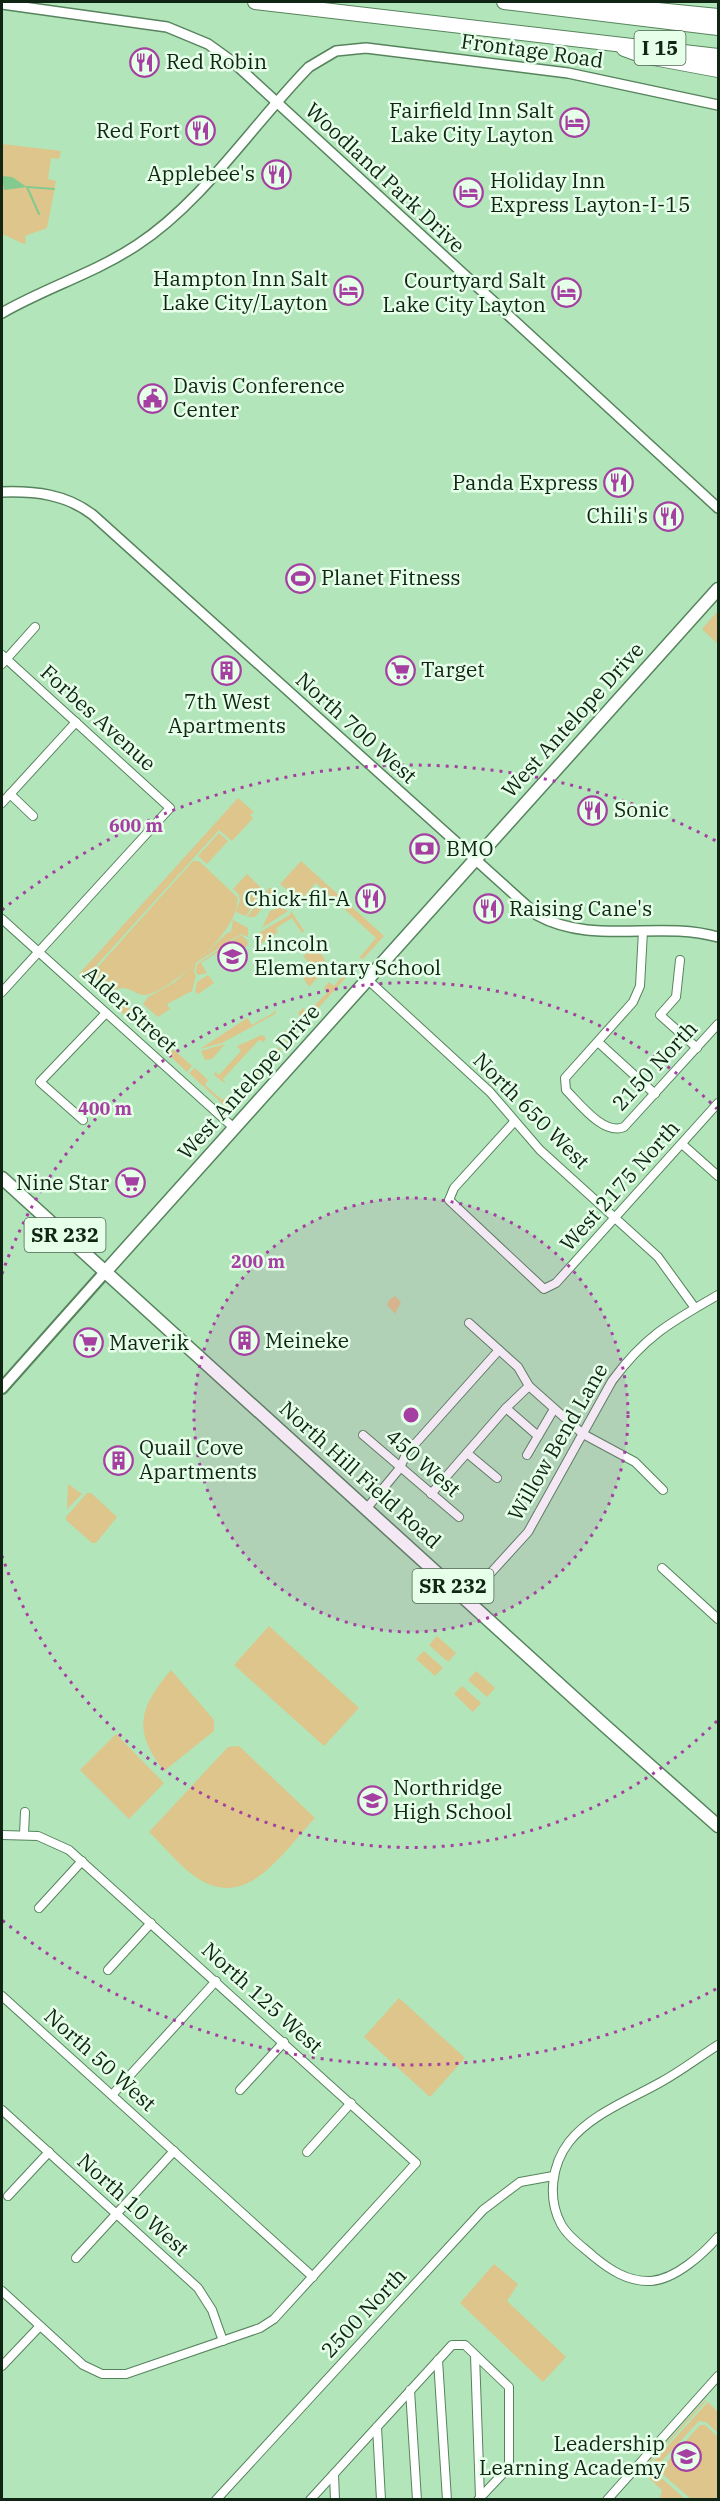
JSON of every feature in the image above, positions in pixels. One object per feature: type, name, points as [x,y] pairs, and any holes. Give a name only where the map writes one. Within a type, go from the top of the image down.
[{"type":"highway","name":"I 15","points":[[255,2],[718,56]]},
{"type":"highway","name":"I 15","points":[[504,2],[718,28]]},
{"type":"highway","points":[[577,2],[718,16]]},
{"type":"highway","points":[[602,41],[643,56],[718,70]]},
{"type":"main road","name":"West Antelope Drive","points":[[2,1388],[718,588]]},
{"type":"main road","name":"North Hill Field Road","points":[[2,1178],[718,1826]]},
{"type":"street","name":"Woodland Park Drive","points":[[2,4],[167,27],[187,33],[208,44],[232,62],[718,508]]},
{"type":"street","name":"Frontage Road","points":[[277,103],[312,64],[339,50],[377,49],[568,73],[718,105]]},
{"type":"street","points":[[2,313],[26,299],[88,272],[137,245],[179,210],[277,103]]},
{"type":"street","name":"North 700 West","points":[[2,492],[32,492],[54,496],[75,503],[93,515],[520,902],[546,920],[577,931],[643,931],[708,934],[718,937]]},
{"type":"street","points":[[3,660],[35,627]]},
{"type":"street","name":"Forbes Avenue","points":[[3,660],[76,722],[170,808],[38,952]]},
{"type":"street","points":[[2,803],[76,722]]},
{"type":"street","points":[[10,794],[33,816]]},
{"type":"street","name":"Alder Street","points":[[2,919],[234,1128]]},
{"type":"street","points":[[643,931],[640,986],[633,1002],[598,1042],[655,1094]]},
{"type":"street","points":[[2,992],[38,952]]},
{"type":"street","points":[[680,960],[676,997],[660,1016],[697,1048]]},
{"type":"street","name":"North 650 West","points":[[367,979],[490,1092],[540,1150],[669,1268],[695,1308]]},
{"type":"street","points":[[83,1120],[40,1082],[105,1013]]},
{"type":"street","name":"2150 North","points":[[598,1042],[565,1078],[566,1090],[605,1126],[616,1130],[627,1125],[718,1024]]},
{"type":"street","name":"West 2175 North","points":[[514,1122],[454,1188],[449,1200],[544,1289],[556,1283],[718,1103]]},
{"type":"street","points":[[682,1144],[718,1176]]},
{"type":"street","name":"Willow Bend Lane","points":[[467,1599],[528,1532],[612,1381],[628,1358],[667,1324],[718,1295]]},
{"type":"street","points":[[469,1323],[518,1367],[529,1386],[583,1434],[635,1462],[663,1490]]},
{"type":"street","points":[[367,1508],[400,1467],[406,1454],[499,1350]]},
{"type":"street","points":[[431,1494],[506,1408],[529,1386]]},
{"type":"street","points":[[506,1408],[538,1436]]},
{"type":"street","points":[[527,1455],[554,1408]]},
{"type":"street","name":"450 West","points":[[363,1435],[459,1517]]},
{"type":"street","points":[[467,1453],[497,1478]]},
{"type":"street","points":[[662,1568],[718,1619]]},
{"type":"street","points":[[24,1834],[25,1812]]},
{"type":"street","name":"North 125 West","points":[[2,1835],[24,1834],[57,1843],[82,1861],[416,2163],[313,2277]]},
{"type":"street","points":[[39,1908],[82,1861]]},
{"type":"street","points":[[108,1970],[151,1923]]},
{"type":"street","points":[[112,2095],[216,1981]]},
{"type":"street","name":"North 50 West","points":[[2,1996],[313,2277]]},
{"type":"street","points":[[240,2090],[284,2042]]},
{"type":"street","points":[[718,2044],[671,2076],[585,2126],[570,2142],[553,2176],[554,2204],[561,2224],[596,2258],[622,2277],[650,2281],[671,2273],[693,2261],[718,2237]]},
{"type":"street","points":[[307,2152],[351,2103]]},
{"type":"street","name":"North 10 West","points":[[2,2110],[206,2299],[223,2341]]},
{"type":"street","points":[[76,2258],[174,2151]]},
{"type":"street","points":[[8,2196],[49,2152]]},
{"type":"street","name":"2500 North","points":[[216,2499],[483,2210],[520,2182],[553,2176]]},
{"type":"street","points":[[2,2291],[83,2365],[102,2374],[116,2376],[260,2328],[274,2319],[313,2277]]},
{"type":"street","points":[[2,2366],[39,2326]]},
{"type":"street","points":[[310,2499],[452,2345],[465,2345],[509,2387],[509,2467],[479,2498]]},
{"type":"street","points":[[475,2355],[479,2498]]},
{"type":"street","points":[[438,2360],[447,2499]]},
{"type":"street","points":[[607,2499],[718,2376]]},
{"type":"street","points":[[410,2390],[417,2499]]},
{"type":"street","points":[[377,2427],[381,2499]]},
{"type":"street","points":[[334,2474],[335,2499]]},
{"type":"shaded area","points":[[2,144],[61,151],[59,159],[51,158],[48,179],[56,181],[47,228],[25,236],[26,243],[24,244],[2,234]]},
{"type":"shaded area","points":[[2,176],[12,177],[27,187],[4,190]]},
{"type":"shaded area","points":[[718,611],[718,644],[702,629]]},
{"type":"shaded area","points":[[238,798],[254,812],[250,815],[253,818],[232,841],[219,830],[94,968],[92,976],[96,989],[79,974]]},
{"type":"shaded area","points":[[219,833],[228,841],[207,864],[198,856]]},
{"type":"shaded area","points":[[193,861],[199,861],[237,897],[236,909],[230,924],[206,954],[191,968],[161,989],[146,995],[123,988],[105,991],[95,981],[96,969]]},
{"type":"shaded area","points":[[301,861],[384,936],[363,959],[359,958],[376,938],[316,883],[300,901],[280,884]]},
{"type":"shaded area","points":[[247,874],[264,891],[251,905],[233,889]]},
{"type":"shaded area","points":[[270,887],[278,897],[267,902],[255,917],[247,917]]},
{"type":"shaded area","points":[[238,894],[252,907],[246,916],[236,912],[240,900]]},
{"type":"shaded area","points":[[280,907],[288,911],[262,928],[270,911]]},
{"type":"shaded area","points":[[291,911],[304,931],[302,933],[292,918],[276,928],[278,932],[255,948],[260,932],[290,915]]},
{"type":"shaded area","points":[[233,920],[248,928],[248,937],[241,934],[197,962],[227,933],[231,932]]},
{"type":"shaded area","points":[[241,935],[247,940],[248,945],[241,950],[235,941],[201,963],[207,973],[198,975],[197,964]]},
{"type":"shaded area","points":[[314,949],[319,950],[328,965],[320,975],[303,956]]},
{"type":"shaded area","points":[[349,962],[355,967],[287,1043],[281,1034],[303,1019],[298,1013],[303,1008],[307,1013],[328,992],[324,988],[329,982],[334,986],[344,974],[340,969]]},
{"type":"shaded area","points":[[196,963],[194,972],[196,976],[192,991],[167,1004],[170,1009],[158,1017],[143,1004],[148,997],[175,982]]},
{"type":"shaded area","points":[[306,967],[319,976],[309,987],[299,971]]},
{"type":"shaded area","points":[[208,975],[214,983],[198,994],[195,992],[197,982]]},
{"type":"shaded area","points":[[121,1005],[125,1005],[159,1035],[158,1042],[119,1010]]},
{"type":"shaded area","points":[[276,1009],[275,1014],[222,1043],[200,1049],[247,1018],[252,1025]]},
{"type":"shaded area","points":[[262,1035],[266,1038],[264,1042],[259,1040],[223,1079],[226,1084],[214,1075],[215,1072],[219,1075],[241,1051],[237,1046]]},
{"type":"shaded area","points":[[225,1044],[212,1059],[205,1060],[201,1051]]},
{"type":"shaded area","points":[[279,1047],[281,1050],[228,1109],[189,1073],[195,1068],[208,1080],[205,1085],[222,1100],[226,1097],[230,1100]]},
{"type":"shaded area","points":[[174,1050],[192,1066],[187,1072],[167,1053]]},
{"type":"shaded area","points":[[395,1296],[401,1302],[395,1314],[387,1305],[389,1300]]},
{"type":"shaded area","points":[[68,1484],[82,1494],[67,1509]]},
{"type":"shaded area","points":[[87,1493],[91,1493],[117,1517],[96,1543],[92,1543],[66,1520],[66,1517]]},
{"type":"shaded area","points":[[269,1626],[359,1708],[324,1746],[234,1665]]},
{"type":"shaded area","points":[[437,1636],[456,1653],[448,1662],[429,1645]]},
{"type":"shaded area","points":[[424,1651],[443,1668],[435,1676],[416,1659]]},
{"type":"shaded area","points":[[171,1670],[214,1720],[214,1731],[164,1771],[147,1743],[144,1719],[152,1696]]},
{"type":"shaded area","points":[[476,1671],[495,1688],[487,1697],[468,1680]]},
{"type":"shaded area","points":[[462,1686],[481,1703],[473,1712],[454,1694]]},
{"type":"shaded area","points":[[116,1734],[164,1783],[129,1819],[80,1770]]},
{"type":"shaded area","points":[[239,1746],[315,1818],[267,1870],[237,1887],[221,1888],[204,1882],[189,1872],[149,1832],[228,1747]]},
{"type":"shaded area","points":[[399,1998],[465,2058],[430,2097],[364,2037]]},
{"type":"shaded area","points":[[494,2264],[518,2284],[507,2301],[566,2357],[543,2382],[460,2303]]},
{"type":"shaded area","points":[[706,2401],[636,2478],[636,2476]]},
{"type":"shaded area","points":[[708,2402],[718,2412],[718,2433],[706,2422],[699,2421],[658,2465],[657,2474],[685,2499],[660,2499],[662,2490],[643,2473]]},
{"type":"shaded area","points":[[700,2425],[705,2425],[718,2437],[718,2499],[691,2499],[659,2471]]},
{"type":"waterway","points":[[27,187],[39,214]]},
{"type":"waterway","points":[[28,187],[54,189]]},
{"type":"place","name":"Red Robin","points":[[145,62]]},
{"type":"place","name":"Fairfield Inn Salt Lake City Layton","points":[[575,123]]},
{"type":"place","name":"Red Fort","points":[[201,131]]},
{"type":"place","name":"Applebee's","points":[[276,174]]},
{"type":"place","name":"Holiday Inn Express Layton-I-15","points":[[469,193]]},
{"type":"place","name":"Hampton Inn Salt Lake City/Layton","points":[[349,291]]},
{"type":"place","name":"Courtyard Salt Lake City Layton","points":[[567,293]]},
{"type":"place","name":"Davis Conference Center","points":[[152,398]]},
{"type":"place","name":"Panda Express","points":[[619,483]]},
{"type":"place","name":"Chili's","points":[[669,516]]},
{"type":"place","name":"Planet Fitness","points":[[300,578]]},
{"type":"place","name":"Target","points":[[400,670]]},
{"type":"place","name":"7th West Apartments","points":[[227,671]]},
{"type":"place","name":"Sonic","points":[[593,810]]},
{"type":"place","name":"BMO","points":[[425,849]]},
{"type":"place","name":"Chick-fil-A","points":[[371,899]]},
{"type":"place","name":"Raising Cane's","points":[[488,909]]},
{"type":"place","name":"Lincoln Elementary School","points":[[233,956]]},
{"type":"place","name":"Nine Star","points":[[130,1183]]},
{"type":"place","name":"Meineke","points":[[244,1341]]},
{"type":"place","name":"Maverik","points":[[88,1343]]},
{"type":"place","name":"Quail Cove Apartments","points":[[118,1460]]},
{"type":"place","name":"Northridge High School","points":[[372,1800]]},
{"type":"place","name":"Leadership Learning Academy","points":[[686,2456]]}]
